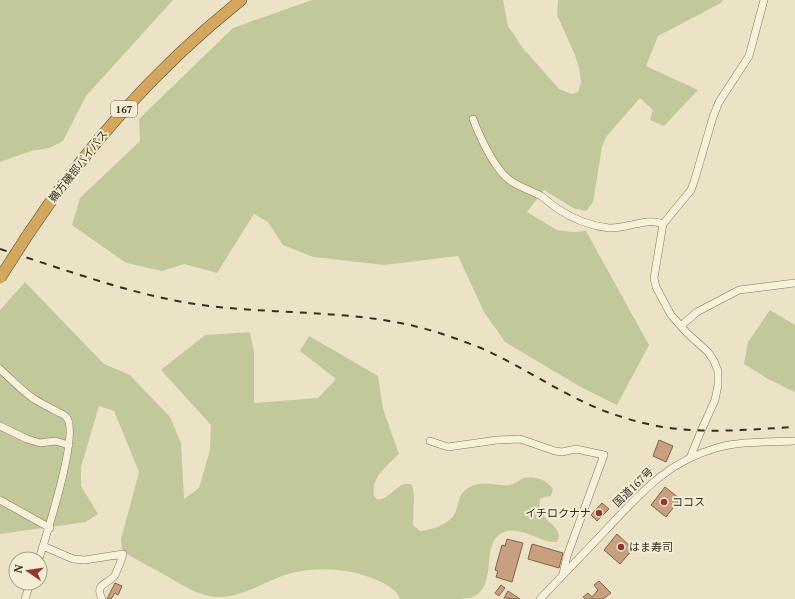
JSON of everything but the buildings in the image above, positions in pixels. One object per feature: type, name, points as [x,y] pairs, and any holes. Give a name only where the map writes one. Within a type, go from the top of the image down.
[{"type":"highway","name":"鵜方磯部バイパス","points":[[0,278],[43,212],[82,160],[119,115],[178,54],[211,24],[241,0]]},
{"type":"street","points":[[690,458],[700,431],[715,400],[718,379],[716,365],[712,357],[671,315],[662,301],[654,283],[656,260],[663,224],[691,190],[719,102],[748,56],[764,0]]},
{"type":"street","points":[[473,119],[480,136],[501,172],[510,181],[542,197],[559,210],[578,220],[609,228],[618,228],[653,221],[663,224]]},
{"type":"street","points":[[681,326],[697,312],[739,290],[795,283]]},
{"type":"street","points":[[0,369],[15,385],[34,399],[66,417],[70,422],[69,445],[59,491],[50,528],[41,551]]},
{"type":"street","points":[[0,426],[27,439],[40,443],[55,441],[69,445]]},
{"type":"street","points":[[430,441],[448,447],[497,440],[520,439],[555,451],[562,452],[576,449],[604,455],[567,556],[563,575]]},
{"type":"street","name":"国道167号","points":[[540,599],[649,485],[669,469],[690,458],[713,449],[750,443],[795,441]]},
{"type":"street","points":[[0,500],[50,528]]},
{"type":"street","points":[[43,546],[73,559],[85,560],[123,554],[114,576],[99,588],[98,592],[102,599]]},
{"type":"green space","points":[[0,0],[173,0],[86,96],[63,141],[49,148],[31,151],[0,162]]},
{"type":"green space","points":[[312,0],[503,0],[508,26],[522,47],[559,89],[572,94],[578,92],[581,83],[579,68],[575,55],[557,15],[558,0],[723,0],[721,3],[658,36],[646,66],[698,90],[664,126],[650,120],[653,110],[640,98],[606,137],[602,147],[593,202],[586,211],[573,208],[544,190],[527,212],[557,230],[572,232],[586,231],[649,345],[617,405],[579,386],[505,342],[484,312],[458,256],[385,265],[313,257],[283,245],[268,222],[254,214],[217,273],[184,264],[162,271],[126,263],[72,225],[80,198],[140,141],[139,119],[233,28]]},
{"type":"green space","points":[[25,282],[104,364],[130,375],[170,417],[181,443],[184,499],[199,488],[210,450],[211,425],[161,370],[205,335],[250,332],[254,352],[254,403],[318,398],[336,379],[300,351],[309,336],[378,376],[383,409],[399,454],[377,478],[374,496],[377,499],[386,497],[398,487],[403,485],[412,485],[414,495],[413,525],[420,531],[435,528],[446,523],[454,516],[463,492],[474,485],[510,485],[524,478],[532,477],[544,481],[553,489],[551,496],[541,498],[540,506],[541,512],[557,531],[559,536],[557,542],[550,542],[524,532],[511,530],[496,537],[492,545],[488,575],[485,585],[479,593],[470,598],[400,599],[392,588],[372,578],[361,574],[324,569],[300,571],[288,574],[233,596],[217,597],[203,595],[122,551],[121,539],[139,472],[114,411],[99,406],[81,467],[81,486],[98,514],[86,522],[0,534],[0,310]]},
{"type":"green space","points":[[770,310],[795,325],[795,392],[768,379],[744,364],[748,342]]},
{"type":"railway","points":[[0,249],[97,280],[170,300],[251,310],[363,317],[391,321],[426,329],[450,336],[481,348],[574,398],[590,405],[615,415],[651,425],[708,431],[795,427]]},
{"type":"place","name":"ココス","points":[[664,502]]},
{"type":"place","name":"イチロクナナ","points":[[599,513]]},
{"type":"place","name":"はま寿司","points":[[621,547]]}]
